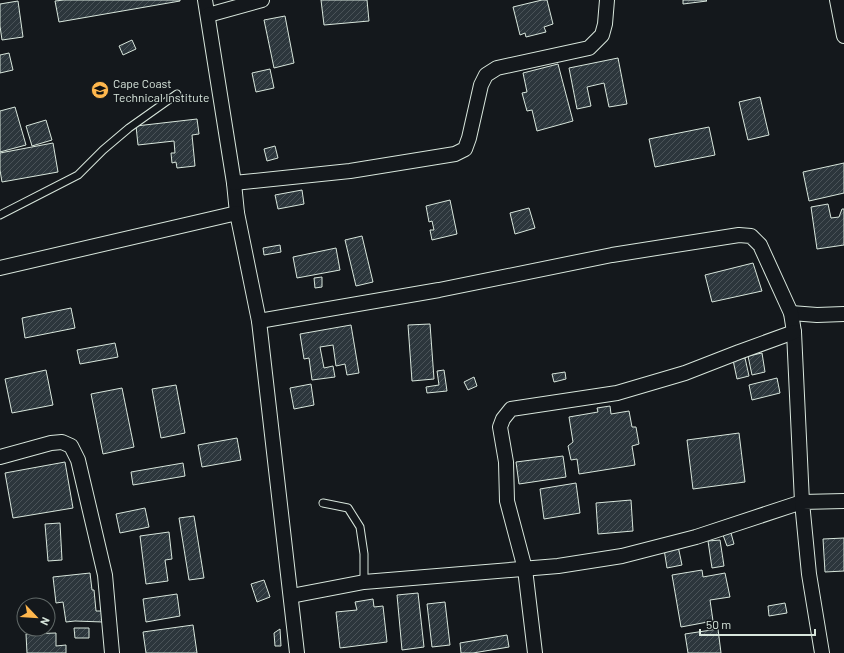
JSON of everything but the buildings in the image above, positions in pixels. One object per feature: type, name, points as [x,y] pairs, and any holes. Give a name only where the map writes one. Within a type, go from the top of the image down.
[{"type":"street","points":[[206,0],[234,182],[237,213],[259,321],[297,653]]},
{"type":"street","points":[[208,15],[262,0]]},
{"type":"street","points":[[234,182],[350,171],[455,154],[465,149],[469,138],[481,85],[486,74],[497,68],[589,48],[602,35],[605,24],[607,0]]},
{"type":"street","points":[[838,0],[844,36]]},
{"type":"street","points":[[0,268],[237,213]]},
{"type":"street","points":[[259,321],[439,290],[612,255],[739,235],[750,236],[760,244],[791,313],[794,332],[802,502],[809,574],[822,653]]},
{"type":"street","points":[[791,313],[844,314]]},
{"type":"street","points":[[535,653],[525,569],[507,501],[506,462],[500,427],[511,409],[617,392],[685,373],[794,332]]},
{"type":"street","points":[[0,456],[51,443],[62,442],[71,446],[78,460],[105,575],[112,653]]},
{"type":"street","points":[[291,596],[364,582],[558,566],[622,556],[696,537],[802,502],[844,501]]},
{"type":"lane","points":[[0,215],[78,175],[103,150],[129,128],[177,94]]},
{"type":"lane","points":[[323,503],[348,508],[360,527],[364,554],[364,582]]},
{"type":"place","name":"Cape Coast Technical Institute","points":[[100,90]]}]
